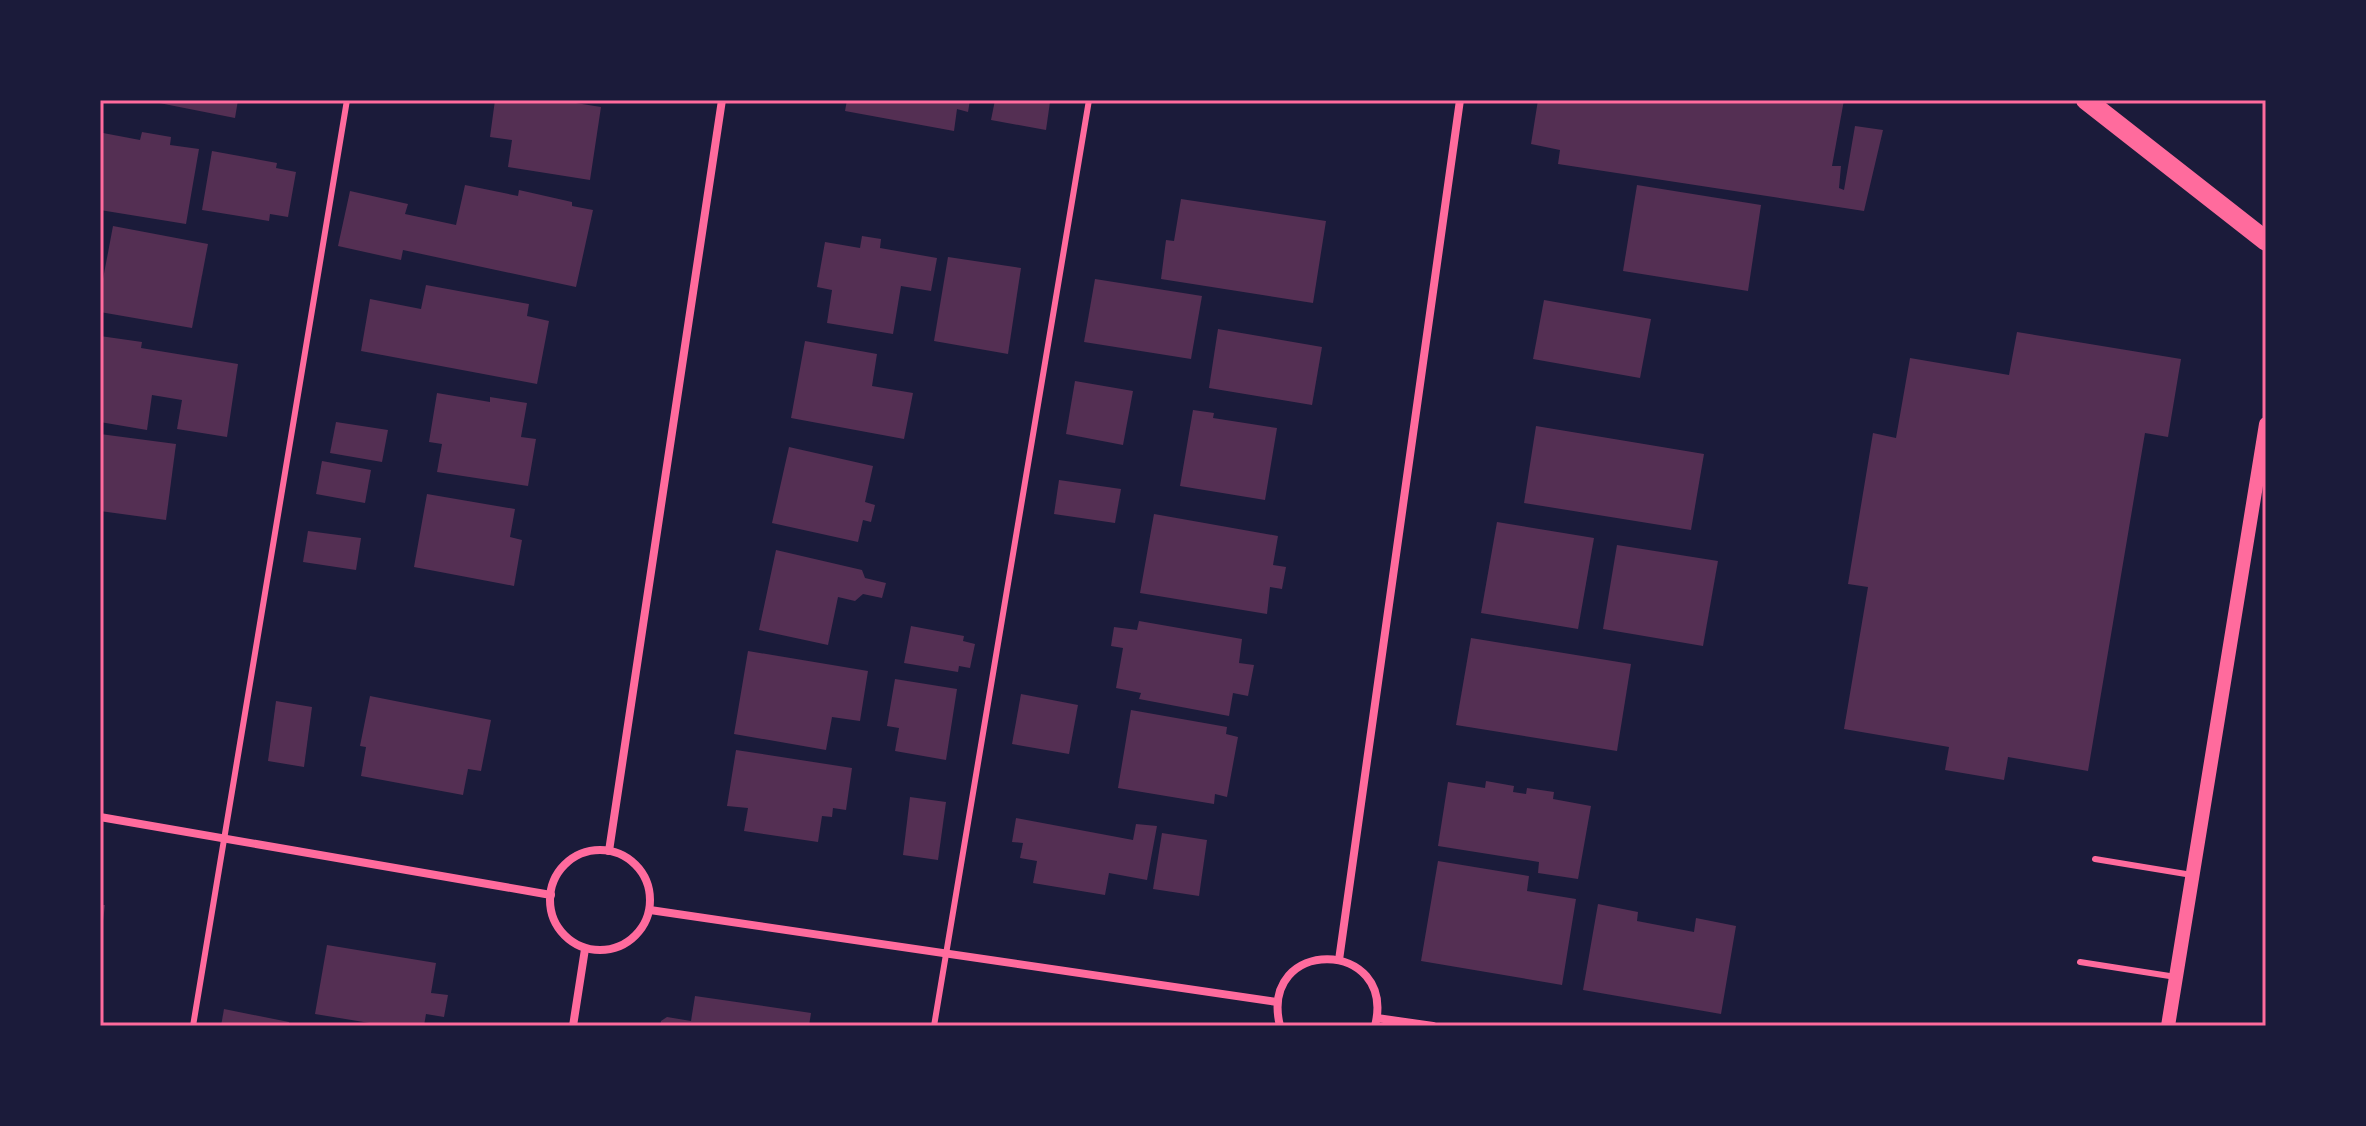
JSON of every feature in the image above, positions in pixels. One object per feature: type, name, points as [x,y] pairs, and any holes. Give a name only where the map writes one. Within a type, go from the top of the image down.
[{"type":"main road","points":[[2086,100],[2266,241]]},
{"type":"street","points":[[609,851],[722,100]]},
{"type":"street","points":[[1339,960],[1460,100]]},
{"type":"street","points":[[2168,1026],[2266,424]]},
{"type":"street","points":[[100,817],[551,895]]},
{"type":"street","points":[[589,851],[609,851],[629,859],[640,868],[651,893],[650,910],[645,924],[635,937],[621,947],[585,949],[562,933],[553,919],[551,888],[565,864],[576,856],[589,851]]},
{"type":"street","points":[[650,910],[1277,1002]]},
{"type":"street","points":[[573,1026],[585,949]]},
{"type":"street","points":[[1280,1026],[1277,1002],[1286,979],[1297,968],[1326,958],[1343,960],[1368,979],[1376,993],[1376,1022],[1433,1026]]},
{"type":"lane","points":[[193,1026],[347,100]]},
{"type":"lane","points":[[934,1026],[1089,100]]},
{"type":"lane","points":[[2095,859],[2192,875]]},
{"type":"lane","points":[[2080,962],[2176,977]]},
{"type":"building","points":[[144,100],[238,100],[235,118]]},
{"type":"building","points":[[495,100],[557,100],[601,107],[590,180],[508,167],[512,140],[490,137]]},
{"type":"building","points":[[847,100],[970,100],[968,112],[957,109],[954,131],[845,111]]},
{"type":"building","points":[[995,100],[1050,102],[1046,130],[991,120]]},
{"type":"building","points":[[1538,100],[1844,100],[1832,166],[1841,166],[1839,188],[1844,190],[1855,126],[1883,130],[1864,211],[1558,164],[1560,150],[1531,144]]},
{"type":"building","points":[[142,132],[171,137],[170,145],[199,149],[186,224],[100,210],[103,133],[140,140]]},
{"type":"building","points":[[212,151],[277,163],[276,168],[296,172],[288,217],[270,214],[269,221],[202,210]]},
{"type":"building","points":[[465,185],[518,196],[519,190],[593,210],[576,287],[403,250],[401,260],[338,246],[350,191],[408,204],[405,214],[456,225]]},
{"type":"building","points":[[1637,185],[1761,205],[1748,291],[1623,271]]},
{"type":"building","points":[[1181,199],[1326,221],[1313,303],[1161,279],[1166,240],[1174,241]]},
{"type":"building","points":[[113,226],[208,244],[192,328],[100,312],[100,295]]},
{"type":"building","points":[[862,236],[881,239],[880,248],[937,258],[931,291],[901,286],[893,334],[827,323],[832,290],[817,287],[825,242],[860,248]]},
{"type":"building","points":[[948,257],[1021,268],[1008,354],[934,341]]},
{"type":"building","points":[[1095,279],[1202,296],[1191,359],[1084,342]]},
{"type":"building","points":[[426,285],[529,304],[527,316],[549,321],[537,384],[361,351],[370,299],[421,309]]},
{"type":"building","points":[[1544,300],[1651,319],[1640,378],[1533,359]]},
{"type":"building","points":[[1218,329],[1322,347],[1312,405],[1209,388]]},
{"type":"building","points":[[2017,332],[2181,359],[2168,437],[2145,433],[2088,771],[2008,757],[2004,780],[1945,770],[1949,747],[1844,729],[1868,587],[1848,584],[1873,433],[1896,438],[1910,358],[2009,375]]},
{"type":"building","points":[[100,336],[142,342],[141,348],[238,364],[227,437],[177,429],[182,400],[152,395],[147,430],[100,422]]},
{"type":"building","points":[[805,341],[877,354],[872,386],[913,393],[904,439],[791,418]]},
{"type":"building","points":[[1075,381],[1133,391],[1123,445],[1066,434]]},
{"type":"building","points":[[437,393],[490,402],[490,397],[527,403],[521,437],[536,439],[528,486],[437,472],[442,444],[429,442]]},
{"type":"building","points":[[1193,410],[1214,413],[1213,418],[1277,428],[1265,500],[1180,486]]},
{"type":"building","points":[[336,422],[388,430],[382,462],[330,453]]},
{"type":"building","points":[[1536,426],[1704,454],[1691,530],[1524,503]]},
{"type":"building","points":[[100,434],[176,444],[166,520],[100,511]]},
{"type":"building","points":[[789,447],[873,466],[865,502],[875,505],[871,522],[863,520],[858,542],[772,523]]},
{"type":"building","points":[[322,461],[371,470],[365,503],[316,494]]},
{"type":"building","points":[[1059,480],[1121,489],[1115,523],[1054,514]]},
{"type":"building","points":[[427,494],[515,509],[510,537],[522,540],[514,586],[414,567]]},
{"type":"building","points":[[1154,514],[1278,536],[1273,565],[1286,567],[1282,589],[1270,587],[1267,614],[1140,593]]},
{"type":"building","points":[[1497,522],[1594,538],[1578,629],[1481,613]]},
{"type":"building","points":[[308,531],[361,538],[356,570],[303,562]]},
{"type":"building","points":[[1617,545],[1718,561],[1703,646],[1603,629]]},
{"type":"building","points":[[776,550],[862,570],[865,578],[886,583],[882,598],[863,594],[855,601],[838,597],[828,645],[759,630]]},
{"type":"building","points":[[1139,621],[1242,639],[1239,663],[1254,665],[1248,696],[1233,693],[1229,716],[1139,699],[1141,693],[1116,688],[1123,648],[1111,646],[1114,627],[1137,630]]},
{"type":"building","points":[[911,626],[964,636],[963,641],[975,644],[970,668],[959,666],[958,672],[904,663]]},
{"type":"building","points":[[1471,638],[1631,664],[1617,751],[1456,725]]},
{"type":"building","points":[[748,651],[868,671],[860,721],[832,717],[826,750],[734,734]]},
{"type":"building","points":[[895,679],[957,689],[946,760],[895,751],[899,728],[887,726]]},
{"type":"building","points":[[1021,694],[1078,705],[1069,754],[1012,744]]},
{"type":"building","points":[[370,696],[491,720],[481,771],[468,769],[463,795],[361,776],[366,747],[360,746]]},
{"type":"building","points":[[276,701],[312,707],[304,767],[268,761]]},
{"type":"building","points":[[1131,710],[1227,727],[1226,734],[1238,737],[1227,797],[1215,794],[1214,804],[1118,788]]},
{"type":"building","points":[[736,750],[852,768],[846,810],[833,808],[832,817],[822,816],[818,842],[744,831],[748,808],[727,806]]},
{"type":"building","points":[[1486,781],[1514,786],[1513,792],[1526,794],[1527,788],[1554,792],[1553,799],[1591,806],[1578,879],[1538,873],[1539,862],[1438,846],[1448,782],[1485,788]]},
{"type":"building","points":[[910,797],[946,802],[938,860],[903,855]]},
{"type":"building","points":[[1016,818],[1133,840],[1136,824],[1157,826],[1147,880],[1109,873],[1105,895],[1033,883],[1037,861],[1020,858],[1023,843],[1012,842]]},
{"type":"building","points":[[1162,833],[1207,840],[1199,896],[1153,889]]},
{"type":"building","points":[[1438,861],[1529,876],[1527,891],[1576,899],[1562,985],[1421,961]]},
{"type":"building","points":[[1598,904],[1638,912],[1637,921],[1694,932],[1696,918],[1736,926],[1721,1014],[1583,990]]},
{"type":"building","points":[[100,905],[105,905],[102,929],[100,929]]},
{"type":"building","points":[[327,945],[436,963],[431,993],[448,995],[444,1017],[426,1014],[424,1026],[388,1026],[315,1014]]},
{"type":"building","points":[[695,996],[811,1013],[809,1026],[660,1026],[667,1017],[691,1021]]},
{"type":"building","points":[[224,1009],[289,1022],[288,1026],[221,1026]]}]
